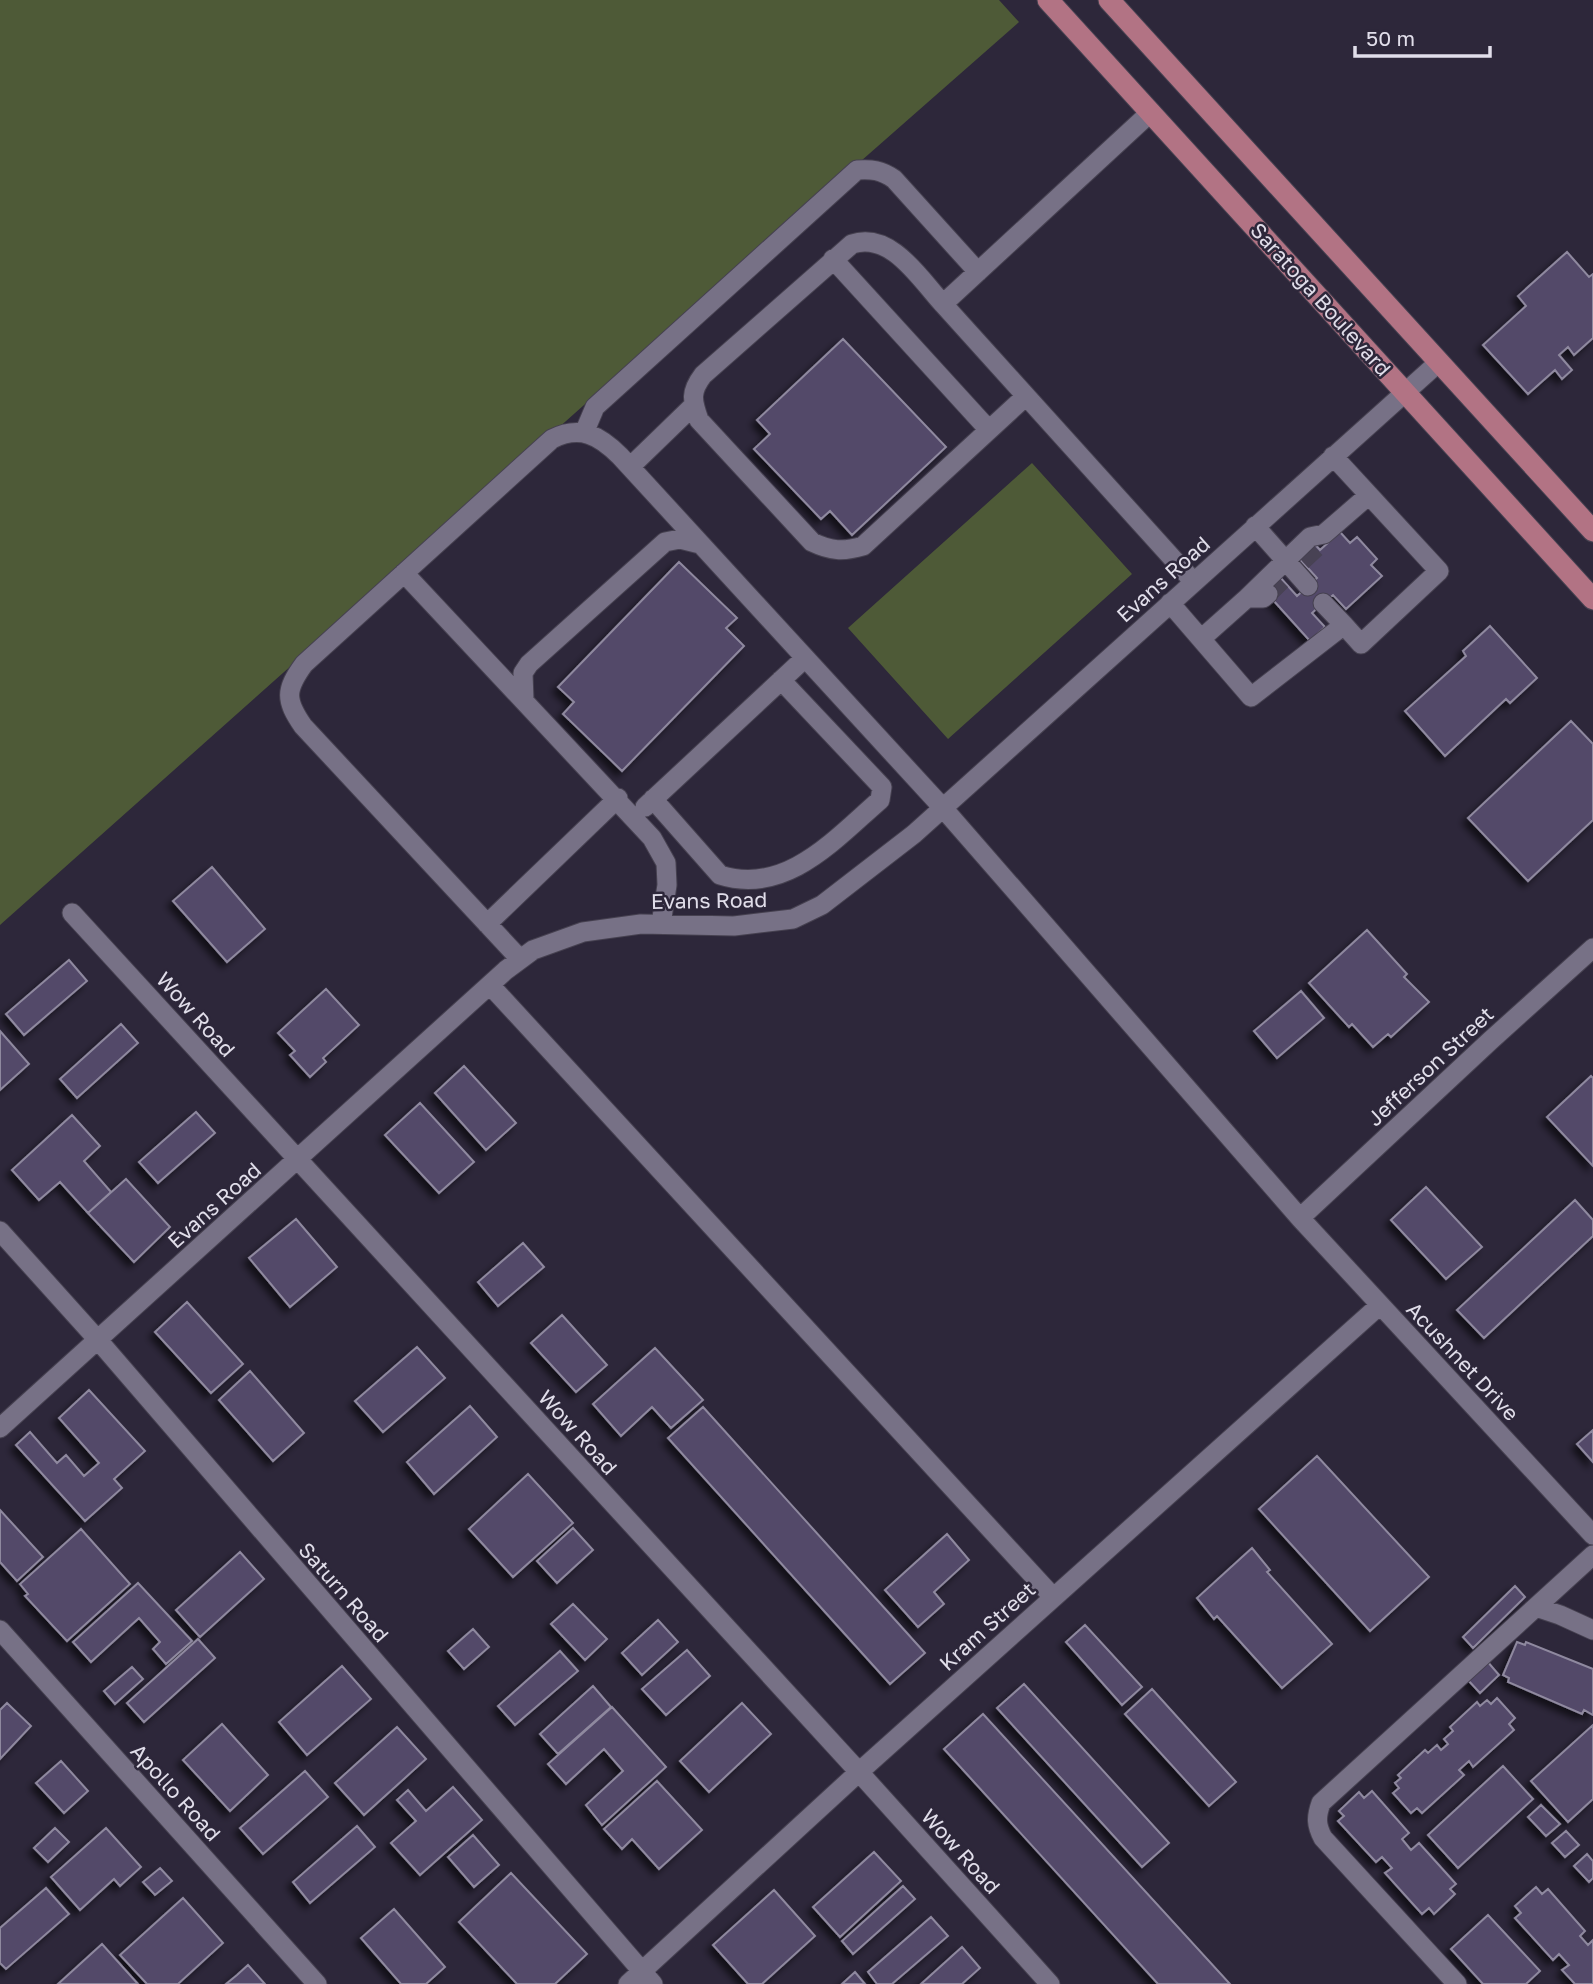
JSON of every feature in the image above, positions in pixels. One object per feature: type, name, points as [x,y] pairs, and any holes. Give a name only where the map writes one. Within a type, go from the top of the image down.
[{"type":"main road","name":"Saratoga Boulevard","points":[[1048,0],[1593,598]]},
{"type":"main road","points":[[1109,0],[1593,531]]},
{"type":"street","points":[[943,304],[1151,113]]},
{"type":"street","points":[[520,959],[303,726],[291,708],[288,693],[295,677],[304,664],[552,439],[564,433],[584,433],[595,407],[857,170],[872,169],[894,179],[978,272]]},
{"type":"street","points":[[1026,396],[863,545],[844,551],[826,548],[812,541],[699,420],[694,405],[693,388],[703,375],[852,244],[863,240],[878,243],[893,249],[943,304],[1193,581]]},
{"type":"street","points":[[834,259],[989,430]]},
{"type":"street","name":"Evans Road","points":[[0,1428],[490,985],[533,950],[583,932],[641,924],[734,926],[793,919],[822,905],[914,834],[1439,362]]},
{"type":"street","points":[[630,467],[694,405]]},
{"type":"street","name":"Acushnet Drive","points":[[584,433],[604,440],[630,467],[943,808],[1300,1218],[1593,1535]]},
{"type":"street","points":[[1323,603],[1361,644],[1439,571],[1333,456]]},
{"type":"street","points":[[1201,639],[1247,598],[1291,567],[1310,537],[1321,541],[1369,495]]},
{"type":"street","points":[[1255,526],[1308,586]]},
{"type":"street","points":[[524,700],[523,673],[529,664],[665,542],[680,539],[700,544]]},
{"type":"street","points":[[404,573],[652,838],[666,863],[667,885],[661,924]]},
{"type":"street","points":[[1247,598],[1263,598],[1268,594]]},
{"type":"street","points":[[1170,603],[1251,697],[1343,625]]},
{"type":"street","points":[[634,817],[804,658]]},
{"type":"street","points":[[653,799],[720,875],[733,879],[760,879],[789,871],[811,860],[880,800],[882,787],[781,680]]},
{"type":"street","points":[[487,923],[618,799]]},
{"type":"street","name":"Wow Road","points":[[72,912],[1050,1984]]},
{"type":"street","name":"Jefferson Street","points":[[1300,1218],[1593,948]]},
{"type":"street","points":[[490,985],[1053,1597]]},
{"type":"street","name":"Saturn Road","points":[[0,1231],[98,1340],[641,1980]]},
{"type":"street","name":"Kram Street","points":[[641,1980],[859,1772],[1380,1305]]},
{"type":"street","points":[[1457,1984],[1323,1838],[1316,1825],[1318,1811],[1321,1803],[1593,1555]]},
{"type":"street","points":[[1536,1607],[1593,1630]]},
{"type":"street","name":"Apollo Road","points":[[0,1630],[317,1984]]},
{"type":"green space","points":[[0,0],[999,0],[1019,22],[0,925]]},
{"type":"green space","points":[[1032,463],[1132,574],[948,739],[848,628]]},
{"type":"building","points":[[1567,252],[1589,277],[1593,274],[1593,338],[1574,355],[1568,347],[1559,355],[1572,370],[1562,379],[1555,370],[1528,394],[1483,345],[1526,306],[1518,296]]},
{"type":"building","points":[[843,339],[946,447],[852,535],[830,511],[821,519],[754,449],[770,434],[757,420]]},
{"type":"building","points":[[1340,532],[1350,543],[1357,537],[1377,559],[1371,565],[1382,576],[1346,609],[1333,595],[1323,603],[1312,613],[1325,627],[1310,641],[1264,590],[1279,576],[1297,596],[1317,578],[1297,556],[1313,542],[1320,550]]},
{"type":"building","points":[[679,562],[737,618],[726,628],[744,646],[622,771],[563,714],[574,702],[558,687]]},
{"type":"building","points":[[1490,626],[1537,678],[1510,703],[1506,699],[1445,756],[1405,711],[1466,656],[1463,651]]},
{"type":"building","points":[[1571,721],[1593,744],[1593,820],[1528,881],[1468,818]]},
{"type":"building","points":[[212,867],[265,929],[227,962],[173,901]]},
{"type":"building","points":[[1367,930],[1407,974],[1404,977],[1429,1002],[1391,1037],[1388,1034],[1373,1047],[1352,1024],[1349,1027],[1309,983]]},
{"type":"building","points":[[69,960],[87,981],[24,1035],[6,1014]]},
{"type":"building","points":[[326,989],[359,1025],[323,1058],[326,1062],[310,1077],[290,1055],[295,1051],[278,1033]]},
{"type":"building","points":[[1301,991],[1324,1018],[1277,1058],[1254,1031]]},
{"type":"building","points":[[121,1024],[138,1043],[77,1098],[60,1079]]},
{"type":"building","points":[[0,1031],[29,1064],[0,1090]]},
{"type":"building","points":[[464,1066],[516,1123],[486,1150],[435,1093]]},
{"type":"building","points":[[1591,1076],[1593,1078],[1593,1166],[1547,1117]]},
{"type":"building","points":[[420,1103],[474,1162],[439,1193],[385,1135]]},
{"type":"building","points":[[196,1112],[215,1133],[158,1183],[139,1162]]},
{"type":"building","points":[[72,1115],[100,1146],[84,1161],[111,1192],[88,1213],[60,1182],[39,1200],[12,1170]]},
{"type":"building","points":[[126,1179],[170,1227],[134,1262],[88,1213]]},
{"type":"building","points":[[1426,1187],[1482,1247],[1446,1279],[1391,1220]]},
{"type":"building","points":[[1575,1200],[1593,1220],[1593,1236],[1484,1338],[1457,1310]]},
{"type":"building","points":[[296,1219],[337,1267],[290,1307],[249,1258]]},
{"type":"building","points":[[523,1243],[544,1267],[498,1306],[478,1282]]},
{"type":"building","points":[[187,1302],[243,1364],[211,1393],[155,1332]]},
{"type":"building","points":[[562,1315],[607,1365],[576,1392],[531,1343]]},
{"type":"building","points":[[417,1347],[445,1378],[383,1432],[355,1401]]},
{"type":"building","points":[[655,1348],[703,1400],[671,1428],[652,1407],[621,1436],[593,1404]]},
{"type":"building","points":[[250,1371],[304,1433],[273,1461],[219,1400]]},
{"type":"building","points":[[89,1390],[145,1451],[114,1479],[122,1488],[85,1521],[16,1445],[30,1432],[57,1463],[66,1455],[84,1476],[99,1463],[59,1418]]},
{"type":"building","points":[[470,1406],[497,1437],[434,1494],[407,1462]]},
{"type":"building","points":[[703,1407],[925,1653],[890,1684],[668,1438]]},
{"type":"building","points":[[1593,1430],[1593,1462],[1577,1444]]},
{"type":"building","points":[[1317,1456],[1429,1577],[1370,1631],[1259,1509]]},
{"type":"building","points":[[528,1474],[573,1523],[513,1577],[469,1529]]},
{"type":"building","points":[[0,1510],[43,1557],[17,1581],[0,1562]]},
{"type":"building","points":[[573,1528],[593,1550],[557,1583],[537,1561]]},
{"type":"building","points":[[81,1529],[130,1584],[67,1641],[25,1596],[28,1594],[20,1584]]},
{"type":"building","points":[[947,1534],[969,1560],[934,1592],[944,1604],[918,1627],[885,1590]]},
{"type":"building","points":[[1252,1548],[1270,1570],[1267,1572],[1332,1644],[1282,1688],[1217,1616],[1214,1619],[1197,1598]]},
{"type":"building","points":[[240,1552],[264,1579],[200,1637],[176,1610]]},
{"type":"building","points":[[138,1583],[192,1641],[166,1664],[153,1649],[160,1642],[139,1618],[91,1662],[73,1642]]},
{"type":"building","points":[[1515,1586],[1525,1597],[1473,1648],[1463,1637]]},
{"type":"building","points":[[573,1604],[607,1639],[585,1660],[551,1624]]},
{"type":"building","points":[[658,1620],[678,1642],[642,1675],[622,1653]]},
{"type":"building","points":[[1085,1625],[1142,1687],[1122,1705],[1066,1642]]},
{"type":"building","points":[[473,1629],[489,1647],[464,1669],[448,1651]]},
{"type":"building","points":[[198,1639],[215,1658],[144,1722],[127,1703]]},
{"type":"building","points":[[1517,1642],[1525,1645],[1526,1642],[1593,1669],[1593,1715],[1584,1710],[1582,1714],[1508,1682],[1509,1678],[1503,1675]]},
{"type":"building","points":[[687,1650],[710,1676],[666,1715],[642,1689]]},
{"type":"building","points":[[560,1651],[578,1671],[515,1725],[498,1706]]},
{"type":"building","points":[[1487,1661],[1499,1675],[1480,1693],[1467,1679]]},
{"type":"building","points":[[342,1666],[371,1699],[307,1755],[279,1722]]},
{"type":"building","points":[[132,1667],[143,1679],[115,1704],[104,1691]]},
{"type":"building","points":[[1024,1684],[1169,1843],[1142,1867],[997,1708]]},
{"type":"building","points":[[593,1686],[611,1707],[558,1754],[540,1734]]},
{"type":"building","points":[[1152,1689],[1236,1782],[1209,1806],[1125,1714]]},
{"type":"building","points":[[1497,1698],[1515,1718],[1509,1724],[1514,1730],[1473,1767],[1469,1761],[1459,1770],[1464,1775],[1422,1813],[1417,1808],[1411,1813],[1393,1793],[1399,1788],[1395,1783],[1401,1778],[1398,1775],[1425,1750],[1428,1753],[1437,1745],[1441,1750],[1448,1744],[1444,1739],[1453,1731],[1450,1727],[1477,1702],[1480,1706],[1487,1700],[1491,1704]]},
{"type":"building","points":[[7,1703],[31,1726],[0,1759],[0,1710]]},
{"type":"building","points":[[742,1703],[771,1734],[709,1792],[680,1761]]},
{"type":"building","points":[[612,1707],[666,1767],[602,1825],[586,1805],[623,1771],[604,1749],[566,1784],[548,1764]]},
{"type":"building","points":[[983,1714],[1230,1984],[1158,1984],[944,1749]]},
{"type":"building","points":[[222,1724],[268,1775],[230,1811],[183,1760]]},
{"type":"building","points":[[1593,1725],[1593,1799],[1568,1822],[1531,1781]]},
{"type":"building","points":[[397,1727],[426,1759],[364,1815],[335,1783]]},
{"type":"building","points":[[61,1761],[88,1791],[64,1813],[36,1783]]},
{"type":"building","points":[[1503,1766],[1533,1799],[1458,1868],[1428,1835]]},
{"type":"building","points":[[305,1771],[328,1797],[263,1854],[240,1828]]},
{"type":"building","points":[[657,1781],[702,1830],[659,1869],[632,1839],[622,1849],[604,1829]]},
{"type":"building","points":[[453,1787],[482,1820],[420,1875],[391,1843],[416,1821],[397,1800],[408,1790],[426,1811]]},
{"type":"building","points":[[1372,1791],[1409,1833],[1402,1839],[1411,1850],[1419,1843],[1456,1884],[1450,1889],[1455,1894],[1434,1914],[1429,1908],[1422,1914],[1385,1873],[1392,1868],[1382,1857],[1376,1862],[1338,1821],[1344,1816],[1339,1811],[1359,1792],[1364,1798]]},
{"type":"building","points":[[1541,1805],[1560,1824],[1546,1836],[1528,1817]]},
{"type":"building","points":[[357,1826],[375,1847],[310,1903],[293,1882]]},
{"type":"building","points":[[55,1828],[69,1842],[48,1862],[34,1848]]},
{"type":"building","points":[[106,1828],[141,1867],[120,1886],[114,1879],[80,1910],[51,1877]]},
{"type":"building","points":[[1566,1831],[1579,1845],[1565,1857],[1552,1843]]},
{"type":"building","points":[[473,1835],[499,1865],[474,1887],[448,1857]]},
{"type":"building","points":[[874,1852],[901,1881],[840,1937],[813,1907]]},
{"type":"building","points":[[1587,1854],[1593,1861],[1593,1878],[1589,1882],[1574,1866]]},
{"type":"building","points":[[160,1868],[172,1881],[155,1895],[143,1882]]},
{"type":"building","points":[[511,1873],[587,1954],[555,1984],[517,1984],[459,1922]]},
{"type":"building","points":[[903,1886],[915,1899],[853,1954],[842,1941]]},
{"type":"building","points":[[1536,1887],[1542,1894],[1548,1889],[1585,1931],[1580,1936],[1588,1945],[1593,1940],[1593,1984],[1575,1984],[1562,1970],[1569,1965],[1559,1954],[1553,1960],[1515,1918],[1521,1913],[1515,1906]]},
{"type":"building","points":[[46,1888],[69,1914],[6,1969],[0,1963],[0,1928]]},
{"type":"building","points":[[774,1890],[815,1936],[762,1984],[748,1984],[713,1945]]},
{"type":"building","points":[[183,1898],[223,1943],[178,1984],[147,1984],[120,1955]]},
{"type":"building","points":[[394,1909],[445,1967],[426,1984],[401,1984],[361,1938]]},
{"type":"building","points":[[1488,1915],[1540,1971],[1526,1984],[1483,1984],[1451,1949]]},
{"type":"building","points":[[931,1917],[948,1936],[892,1984],[877,1984],[868,1972]]},
{"type":"building","points":[[102,1944],[138,1984],[58,1984]]},
{"type":"building","points":[[962,1947],[980,1968],[962,1984],[921,1984]]},
{"type":"building","points":[[248,1965],[265,1984],[226,1984],[237,1975]]},
{"type":"building","points":[[855,1972],[865,1984],[842,1984]]},
{"type":"tunnel","points":[[1302,561],[1317,547]]},
{"type":"tunnel","points":[[1268,594],[1282,580]]}]
